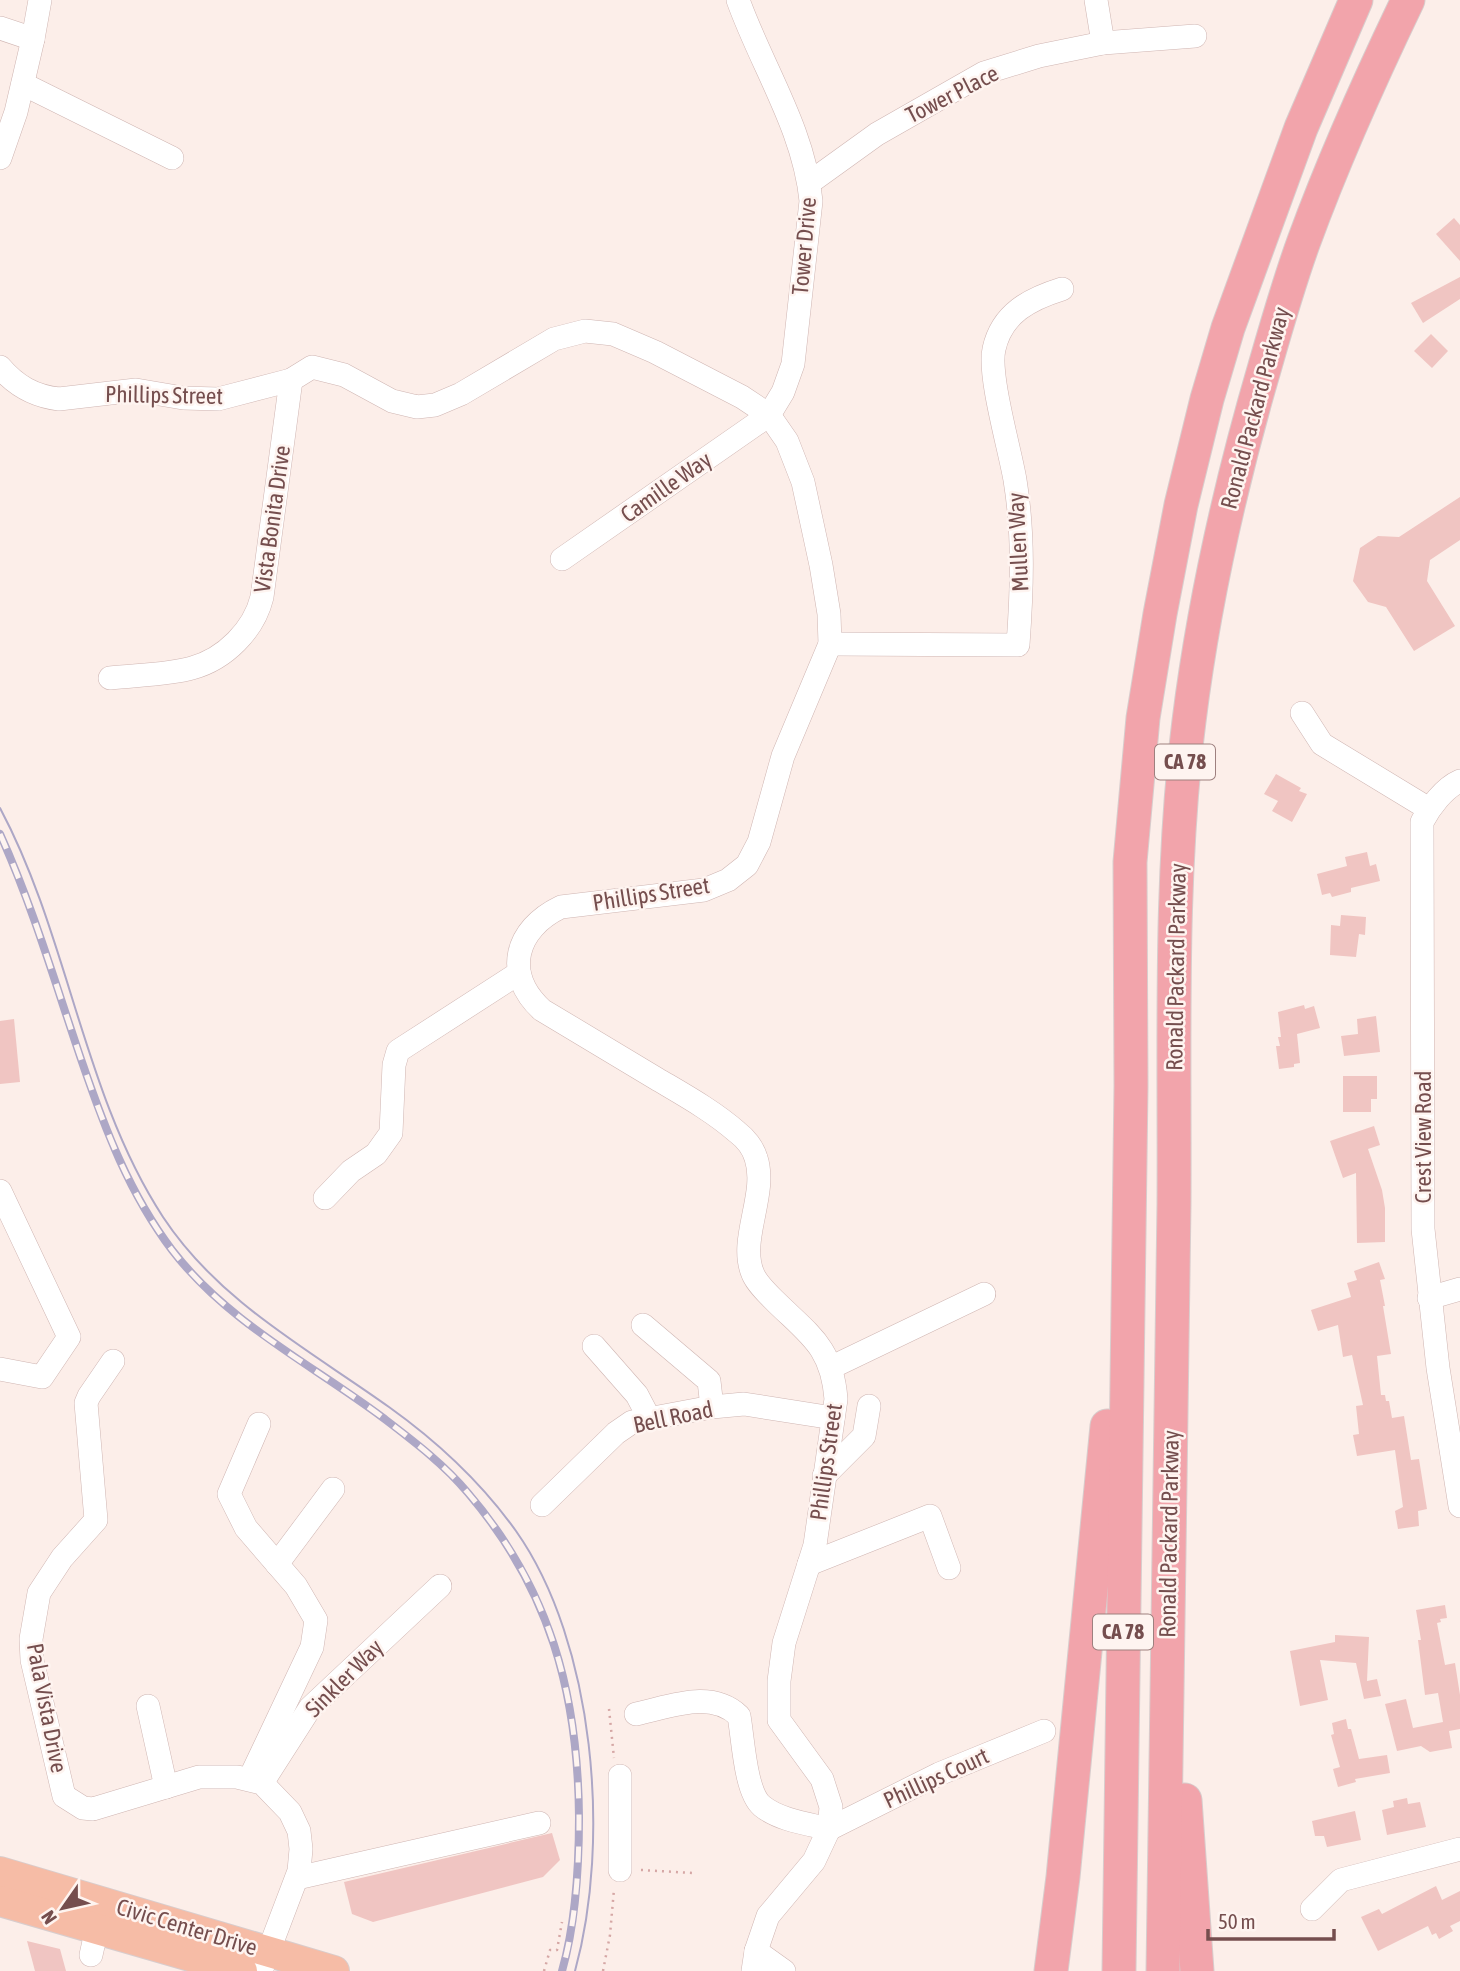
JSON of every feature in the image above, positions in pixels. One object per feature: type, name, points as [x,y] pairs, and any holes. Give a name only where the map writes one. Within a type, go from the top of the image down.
[{"type":"highway","name":"Ronald Packard Parkway","points":[[1119,1971],[1131,1086],[1130,862],[1143,718],[1184,492],[1228,328],[1301,128],[1356,0]]},
{"type":"highway","name":"Ronald Packard Parkway","points":[[1163,1971],[1176,986],[1174,898],[1190,716],[1220,538],[1275,329],[1302,245],[1331,172],[1365,90],[1408,0]]},
{"type":"highway","points":[[1051,1971],[1064,1864],[1104,1444],[1127,1292]]},
{"type":"highway","points":[[1169,1560],[1197,1971]]},
{"type":"main road","name":"Civic Center Drive","points":[[0,1872],[265,1961],[334,1971]]},
{"type":"main road","name":"Civic Center Drive","points":[[0,1901],[94,1941],[242,1971]]},
{"type":"street","points":[[0,158],[23,84],[40,0]]},
{"type":"street","name":"Tower Drive","points":[[738,0],[799,142],[811,201],[793,363],[783,392],[769,415]]},
{"type":"street","points":[[1097,0],[1103,43]]},
{"type":"street","points":[[0,29],[33,39]]},
{"type":"street","name":"Tower Place","points":[[809,183],[877,134],[984,73],[1039,56],[1103,43],[1195,36]]},
{"type":"street","points":[[23,84],[172,158]]},
{"type":"street","name":"Mullen Way","points":[[830,644],[1018,645],[1022,537],[1015,481],[994,372],[994,349],[1008,318],[1036,297],[1062,289]]},
{"type":"street","name":"Phillips Street","points":[[0,368],[22,388],[48,398],[136,390],[183,398],[218,399],[291,380],[312,367],[345,375],[393,401],[417,407],[435,405],[461,394],[554,339],[585,331],[613,334],[655,352],[742,397],[769,415],[787,441],[803,482],[823,577],[829,614],[830,644],[783,756],[759,842],[747,865],[728,880],[704,890],[561,907],[541,919],[526,935],[520,951],[519,973],[528,995],[542,1010],[705,1108],[747,1142],[756,1157],[759,1174],[749,1256],[753,1275],[811,1337],[832,1367],[836,1399],[815,1545],[784,1643],[779,1681],[779,1720],[822,1779],[831,1807],[829,1829],[814,1861],[768,1916],[754,1961]]},
{"type":"street","name":"Vista Bonita Drive","points":[[110,678],[192,669],[226,651],[243,636],[262,597],[291,380]]},
{"type":"street","name":"Camille Way","points":[[562,559],[769,415]]},
{"type":"street","points":[[1302,713],[1322,744],[1429,809],[1453,784],[1460,781]]},
{"type":"street","name":"Crest View Road","points":[[1429,809],[1422,822],[1423,1229],[1438,1368],[1460,1506]]},
{"type":"street","points":[[325,1198],[351,1171],[376,1154],[391,1133],[394,1065],[398,1051],[519,973]]},
{"type":"street","points":[[0,1191],[69,1337],[42,1377],[0,1369]]},
{"type":"street","points":[[1429,1298],[1460,1289]]},
{"type":"street","points":[[832,1367],[984,1294]]},
{"type":"street","points":[[643,1325],[709,1381],[712,1407]]},
{"type":"street","points":[[594,1346],[637,1395],[649,1418]]},
{"type":"street","name":"Pala Vista Drive","points":[[113,1361],[86,1403],[96,1520],[62,1558],[39,1593],[31,1639],[32,1660],[64,1796],[83,1808],[93,1809],[199,1777],[256,1780]]},
{"type":"street","name":"Bell Road","points":[[541,1504],[616,1433],[632,1422],[712,1407],[744,1404],[833,1418]]},
{"type":"street","points":[[824,1476],[864,1436],[869,1406]]},
{"type":"street","points":[[260,1424],[229,1494],[246,1528],[296,1586],[316,1620],[312,1647],[256,1780],[290,1812],[299,1831],[301,1849],[297,1878],[265,1961]]},
{"type":"street","points":[[277,1564],[333,1489]]},
{"type":"street","points":[[809,1564],[930,1516],[949,1568]]},
{"type":"street","name":"Sinkler Way","points":[[256,1780],[310,1708],[440,1586]]},
{"type":"street","points":[[636,1714],[702,1700],[733,1710],[739,1716],[751,1788],[761,1805],[790,1819],[829,1829]]},
{"type":"street","points":[[148,1706],[166,1787]]},
{"type":"street","name":"Phillips Court","points":[[829,1829],[939,1774],[1044,1731]]},
{"type":"street","points":[[620,1776],[614,1818],[620,1870]]},
{"type":"street","points":[[297,1878],[539,1823]]},
{"type":"street","points":[[1312,1909],[1341,1880],[1460,1849]]},
{"type":"street","points":[[754,1961],[784,1971]]},
{"type":"path","points":[[608,1709],[615,1769],[620,1776]]},
{"type":"path","points":[[603,1971],[610,1935],[616,1875],[620,1870],[694,1873]]},
{"type":"path","points":[[544,1971],[550,1950],[557,1950],[562,1922]]},
{"type":"building","points":[[1454,218],[1460,225],[1460,261],[1436,234]]},
{"type":"building","points":[[1460,277],[1460,299],[1423,323],[1411,303]]},
{"type":"building","points":[[1431,334],[1448,351],[1432,368],[1414,351]]},
{"type":"building","points":[[1460,497],[1460,540],[1430,560],[1427,581],[1455,626],[1414,651],[1386,607],[1368,602],[1353,581],[1360,548],[1378,536],[1399,537]]},
{"type":"building","points":[[1276,774],[1307,794],[1292,822],[1272,811],[1278,801],[1264,794]]},
{"type":"building","points":[[1367,852],[1370,866],[1376,864],[1380,881],[1351,888],[1351,892],[1332,897],[1330,893],[1322,895],[1317,874],[1347,866],[1345,857]]},
{"type":"building","points":[[1341,915],[1366,917],[1365,935],[1359,934],[1356,957],[1330,955],[1331,925],[1340,926]]},
{"type":"building","points":[[1304,1005],[1305,1009],[1314,1006],[1320,1028],[1297,1034],[1300,1063],[1294,1064],[1294,1067],[1279,1069],[1276,1046],[1280,1046],[1278,1037],[1281,1037],[1278,1012]]},
{"type":"building","points":[[1376,1016],[1380,1052],[1344,1056],[1341,1036],[1358,1034],[1357,1019]]},
{"type":"building","points":[[14,1019],[20,1082],[0,1084],[0,1021]]},
{"type":"building","points":[[1343,1076],[1377,1076],[1377,1099],[1371,1099],[1371,1112],[1343,1112]]},
{"type":"building","points":[[1374,1126],[1380,1145],[1368,1149],[1382,1190],[1385,1242],[1357,1243],[1356,1173],[1343,1178],[1330,1141]]},
{"type":"building","points":[[1379,1262],[1385,1279],[1380,1280],[1391,1354],[1377,1356],[1381,1395],[1385,1395],[1386,1401],[1389,1401],[1392,1418],[1404,1416],[1411,1460],[1419,1459],[1427,1509],[1418,1511],[1419,1526],[1398,1529],[1395,1511],[1403,1507],[1395,1450],[1357,1456],[1353,1435],[1359,1434],[1356,1406],[1363,1405],[1352,1355],[1343,1357],[1338,1325],[1318,1331],[1311,1310],[1351,1297],[1347,1283],[1357,1280],[1354,1271]]},
{"type":"building","points":[[1445,1605],[1447,1618],[1440,1619],[1441,1622],[1437,1623],[1445,1665],[1455,1663],[1460,1695],[1460,1729],[1449,1731],[1452,1748],[1430,1752],[1421,1746],[1397,1751],[1385,1704],[1406,1699],[1413,1728],[1443,1722],[1438,1693],[1425,1695],[1416,1610]]},
{"type":"building","points":[[1335,1635],[1369,1637],[1367,1681],[1377,1679],[1381,1696],[1364,1699],[1356,1663],[1320,1660],[1328,1700],[1300,1706],[1290,1651],[1335,1642]]},
{"type":"building","points":[[1346,1719],[1359,1759],[1387,1755],[1390,1773],[1355,1779],[1356,1782],[1338,1787],[1333,1769],[1340,1767],[1331,1735],[1334,1734],[1332,1723]]},
{"type":"building","points":[[1407,1798],[1408,1804],[1420,1802],[1426,1827],[1387,1835],[1382,1810],[1394,1807],[1393,1801]]},
{"type":"building","points":[[1355,1811],[1361,1840],[1327,1847],[1324,1836],[1315,1836],[1312,1821]]},
{"type":"building","points":[[552,1833],[560,1860],[543,1877],[373,1922],[352,1914],[344,1882]]},
{"type":"building","points":[[1436,1886],[1442,1900],[1460,1891],[1460,1921],[1450,1926],[1453,1931],[1439,1939],[1436,1933],[1432,1935],[1428,1926],[1378,1951],[1361,1917],[1379,1909],[1382,1914]]},
{"type":"building","points":[[27,1941],[60,1949],[66,1971],[35,1971]]},
{"type":"tram line","points":[[0,808],[24,858],[43,909],[113,1120],[136,1170],[163,1217],[185,1247],[238,1299],[297,1344],[407,1420],[458,1464],[503,1513],[543,1577],[564,1629],[579,1685],[589,1744],[593,1804],[592,1863],[586,1919],[575,1971]]},
{"type":"railway","points":[[0,834],[34,918],[109,1136],[143,1206],[172,1250],[194,1276],[244,1321],[382,1417],[449,1472],[496,1529],[520,1567],[539,1605],[554,1644],[565,1685],[577,1771],[577,1875],[574,1914],[562,1971]]}]
